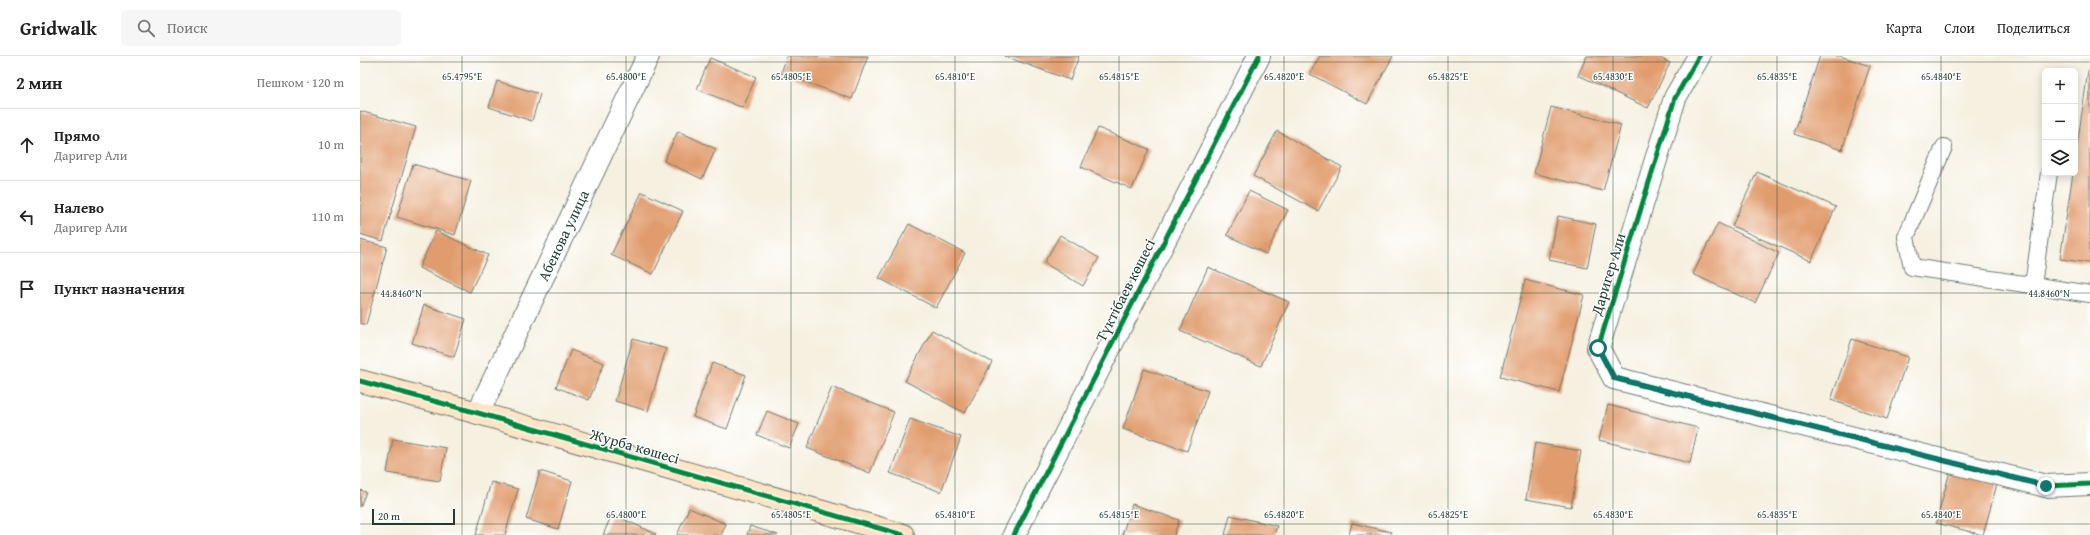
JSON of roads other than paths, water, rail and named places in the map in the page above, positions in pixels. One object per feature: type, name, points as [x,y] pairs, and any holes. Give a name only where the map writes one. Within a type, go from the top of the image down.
[{"type":"street","name":"Абенова улица","points":[[478,413],[648,56]]},
{"type":"street","name":"Түктібаев көшесі","points":[[1014,535],[1259,56]]},
{"type":"street","name":"Даригер Али","points":[[1699,56],[1675,98],[1598,348],[1614,378],[2046,486],[2090,484]]},
{"type":"street","name":"Журба көшесі","points":[[360,382],[478,413],[903,535]]},
{"type":"lane","points":[[1944,147],[1906,237],[1912,267],[2090,294]]},
{"type":"lane","points":[[2033,285],[2049,176]]}]
